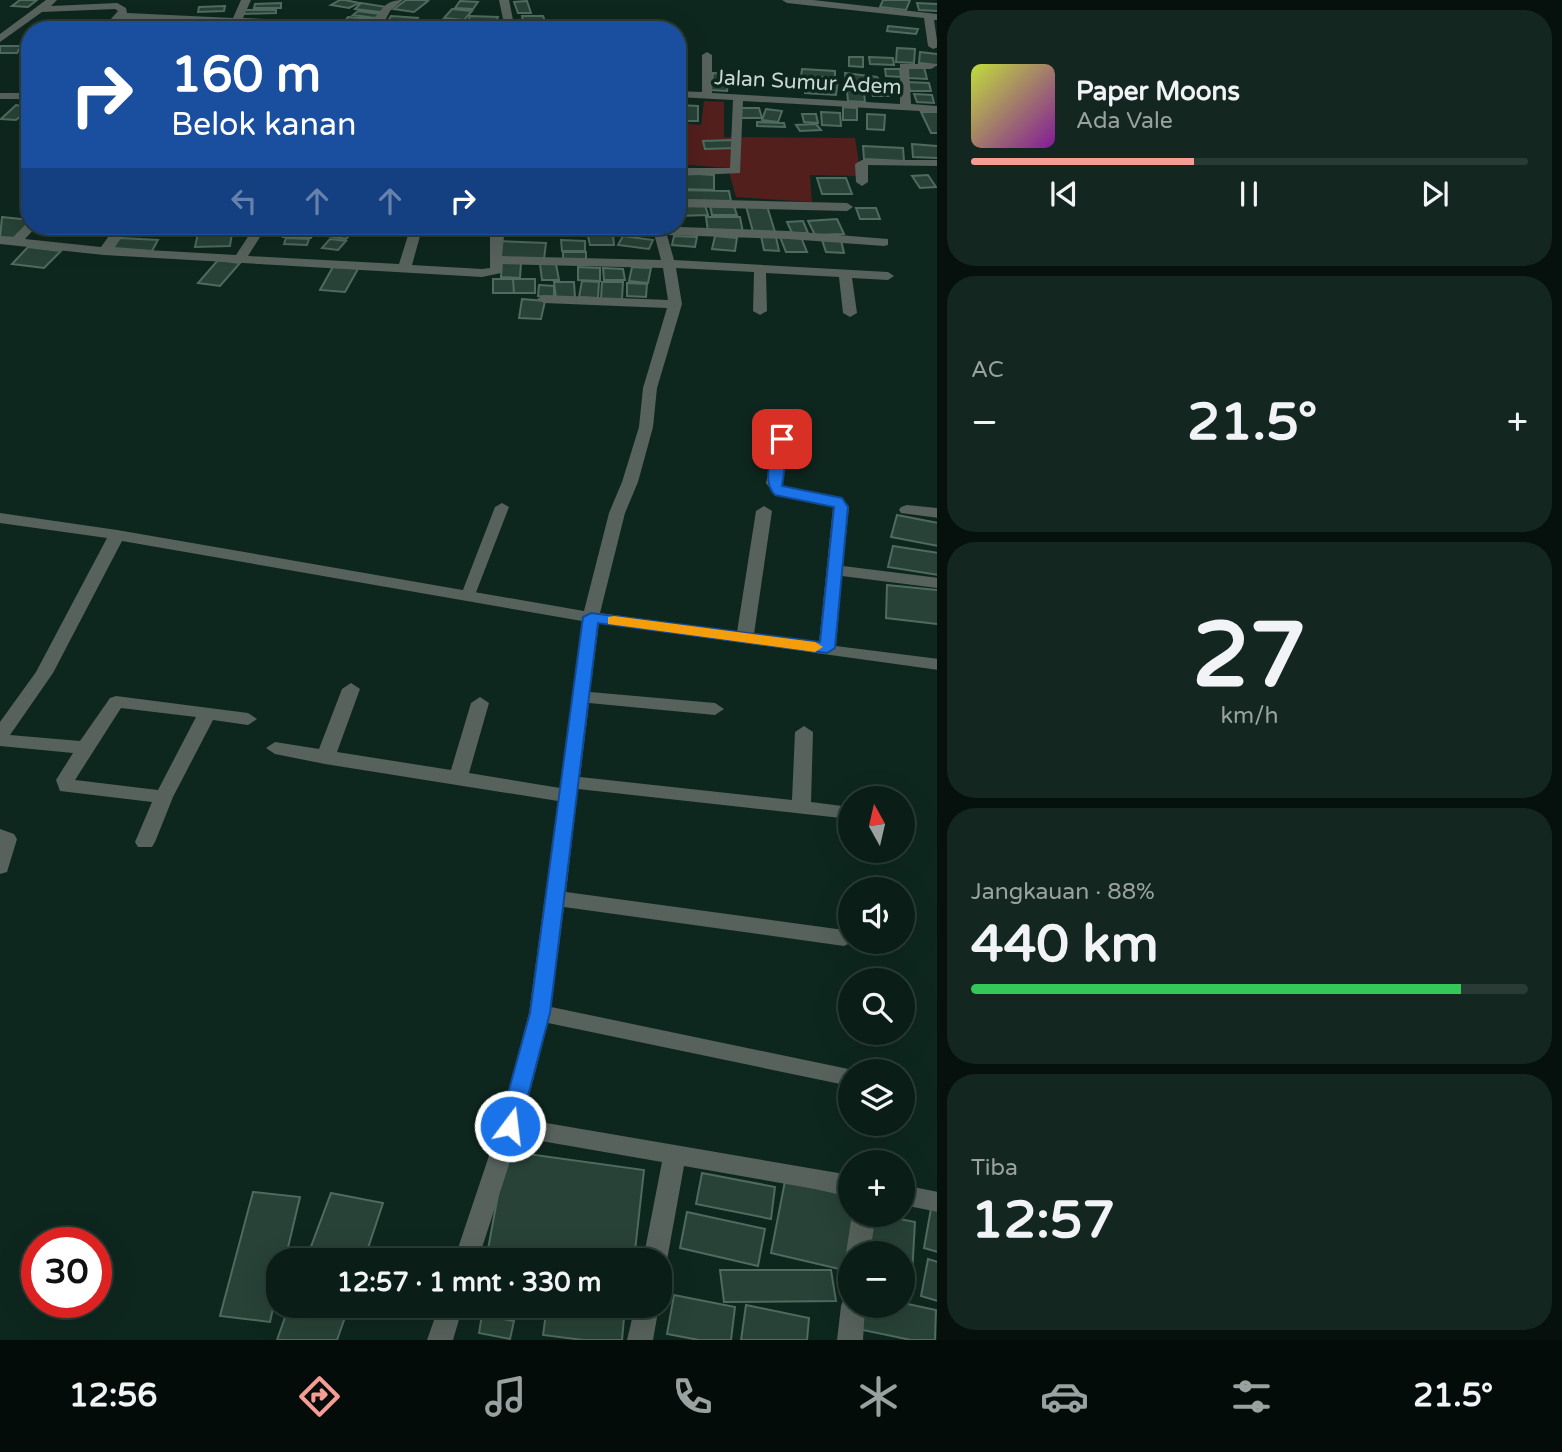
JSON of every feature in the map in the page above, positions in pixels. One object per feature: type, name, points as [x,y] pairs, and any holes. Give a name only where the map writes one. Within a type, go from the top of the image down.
[{"type":"street","points":[[24,21],[52,0]]},
{"type":"street","points":[[236,21],[247,0]]},
{"type":"street","points":[[380,21],[386,9],[398,0]]},
{"type":"street","points":[[504,0],[508,21]]},
{"type":"street","points":[[773,0],[846,3],[913,16],[933,17],[933,46]]},
{"type":"street","points":[[913,16],[915,0]]},
{"type":"street","points":[[40,9],[117,6],[123,10],[116,21]]},
{"type":"street","points":[[121,16],[217,21]]},
{"type":"street","points":[[0,39],[21,23]]},
{"type":"street","points":[[706,55],[707,96]]},
{"type":"street","points":[[906,107],[904,66],[931,66]]},
{"type":"street","name":"Jalan Sumur Adem","points":[[686,95],[937,109]]},
{"type":"street","points":[[0,96],[21,96]]},
{"type":"street","points":[[686,172],[736,171],[737,98]]},
{"type":"street","points":[[862,182],[860,164],[866,162],[937,163]]},
{"type":"street","points":[[686,203],[847,207]]},
{"type":"street","points":[[686,230],[884,242]]},
{"type":"street","points":[[15,242],[22,235]]},
{"type":"street","points":[[104,251],[116,235]]},
{"type":"street","points":[[240,258],[255,235]]},
{"type":"street","points":[[404,270],[413,235]]},
{"type":"street","points":[[0,240],[104,251],[404,270],[487,272],[496,270],[498,235]]},
{"type":"street","points":[[470,1248],[510,1126],[540,1013],[591,617],[617,513],[631,482],[646,427],[650,388],[675,304],[669,264],[660,235]]},
{"type":"street","points":[[495,260],[669,264],[888,276]]},
{"type":"street","points":[[760,268],[760,311]]},
{"type":"street","points":[[845,274],[850,313]]},
{"type":"street","points":[[544,299],[675,304]]},
{"type":"street","points":[[782,439],[774,483],[776,488],[780,492],[837,501],[841,507],[827,648]]},
{"type":"street","points":[[907,510],[937,513]]},
{"type":"street","points":[[745,638],[764,511]]},
{"type":"street","points":[[0,518],[117,535],[591,617],[937,665]]},
{"type":"street","points":[[85,748],[0,737],[44,673],[117,535]]},
{"type":"street","points":[[836,570],[937,583]]},
{"type":"street","points":[[325,758],[351,689]]},
{"type":"street","points":[[582,697],[715,709]]},
{"type":"street","points":[[164,797],[67,786],[65,780],[116,702],[248,719]]},
{"type":"street","points":[[458,780],[480,703]]},
{"type":"street","points":[[145,842],[164,797],[207,713]]},
{"type":"street","points":[[801,807],[804,732]]},
{"type":"street","points":[[275,748],[458,780],[838,812]]},
{"type":"street","points":[[0,836],[7,839],[8,845],[0,867]]},
{"type":"street","points":[[555,898],[838,937]]},
{"type":"street","points":[[540,1013],[838,1075]]},
{"type":"street","points":[[510,1126],[838,1183]]},
{"type":"street","points":[[658,1248],[675,1154]]},
{"type":"street","points":[[915,1197],[937,1202]]},
{"type":"street","points":[[440,1340],[447,1318]]},
{"type":"street","points":[[640,1340],[645,1318]]},
{"type":"street","points":[[850,1340],[852,1318]]},
{"type":"lane","points":[[468,595],[502,507]]},
{"type":"shaded area","points":[[704,101],[724,102],[724,137],[855,138],[861,176],[810,175],[812,202],[736,197],[728,168],[686,165],[686,124],[701,125]]},
{"type":"building","points":[[20,0],[37,0],[28,7],[12,6]]},
{"type":"building","points":[[340,0],[359,3],[349,8],[331,5]]},
{"type":"building","points":[[406,0],[428,1],[414,12],[394,9]]},
{"type":"building","points":[[883,0],[910,0],[906,10],[880,7]]},
{"type":"building","points":[[460,1],[478,2],[473,9],[455,8]]},
{"type":"building","points":[[527,1],[531,13],[518,13],[514,2]]},
{"type":"building","points":[[281,3],[281,8],[254,8],[255,4]]},
{"type":"building","points":[[361,3],[387,7],[380,12],[355,9]]},
{"type":"building","points":[[917,3],[937,4],[937,11],[919,10]]},
{"type":"building","points":[[225,6],[224,11],[198,12],[199,7]]},
{"type":"building","points":[[452,9],[472,11],[464,20],[444,18]]},
{"type":"building","points":[[244,10],[276,10],[276,13],[243,14]]},
{"type":"building","points":[[358,11],[380,14],[375,18],[353,15]]},
{"type":"building","points":[[391,16],[418,18],[416,21],[388,21]]},
{"type":"building","points":[[470,16],[498,17],[496,21],[468,21]]},
{"type":"building","points":[[522,16],[543,16],[545,21],[523,21]]},
{"type":"building","points":[[348,17],[372,19],[371,21],[345,21]]},
{"type":"building","points":[[888,26],[918,29],[916,34],[887,31]]},
{"type":"building","points":[[0,46],[21,46],[17,53],[0,53]]},
{"type":"building","points":[[897,48],[915,49],[914,63],[896,62]]},
{"type":"building","points":[[920,52],[937,54],[937,65],[919,63]]},
{"type":"building","points":[[849,57],[863,57],[863,67],[849,66]]},
{"type":"building","points":[[869,57],[893,58],[894,65],[870,64]]},
{"type":"building","points":[[906,67],[924,67],[927,79],[908,78]]},
{"type":"building","points":[[802,69],[835,71],[835,78],[801,76]]},
{"type":"building","points":[[885,69],[900,69],[901,77],[886,76]]},
{"type":"building","points":[[713,73],[730,74],[727,91],[711,90]]},
{"type":"building","points":[[845,73],[877,77],[879,80],[863,80],[865,102],[848,101]]},
{"type":"building","points":[[807,77],[838,80],[836,95],[805,93]]},
{"type":"building","points":[[888,81],[903,82],[904,94],[889,93]]},
{"type":"building","points":[[869,82],[884,82],[889,96],[873,96]]},
{"type":"building","points":[[908,82],[929,83],[931,91],[910,91]]},
{"type":"building","points":[[914,94],[932,95],[934,103],[917,102]]},
{"type":"building","points":[[16,105],[21,106],[21,116],[16,120],[1,119]]},
{"type":"building","points":[[686,105],[698,106],[698,121],[686,121]]},
{"type":"building","points":[[843,107],[857,108],[857,120],[843,120]]},
{"type":"building","points":[[739,108],[759,108],[762,118],[741,118]]},
{"type":"building","points":[[766,109],[782,111],[778,122],[762,120]]},
{"type":"building","points":[[821,112],[840,113],[841,126],[822,125]]},
{"type":"building","points":[[921,112],[937,112],[937,133],[931,133]]},
{"type":"building","points":[[802,114],[816,114],[818,123],[804,122]]},
{"type":"building","points":[[867,114],[885,115],[884,130],[867,129]]},
{"type":"building","points":[[757,122],[784,123],[785,127],[757,126]]},
{"type":"building","points":[[816,124],[821,130],[800,131],[796,125]]},
{"type":"building","points":[[732,140],[735,148],[705,149],[703,141]]},
{"type":"building","points":[[912,144],[937,146],[937,158],[913,157]]},
{"type":"building","points":[[863,146],[903,148],[904,161],[864,159]]},
{"type":"building","points":[[686,173],[714,175],[714,190],[686,189]]},
{"type":"building","points":[[928,175],[936,187],[920,188],[912,176]]},
{"type":"building","points":[[817,178],[846,178],[852,194],[822,194]]},
{"type":"building","points":[[686,190],[729,191],[731,201],[686,200]]},
{"type":"building","points":[[686,205],[705,205],[708,215],[686,216]]},
{"type":"building","points":[[710,206],[734,206],[737,215],[712,215]]},
{"type":"building","points":[[746,206],[767,206],[775,232],[753,232]]},
{"type":"building","points":[[856,208],[876,208],[880,219],[860,219]]},
{"type":"building","points":[[2,217],[21,219],[21,232],[16,238],[0,237]]},
{"type":"building","points":[[706,217],[740,217],[743,233],[708,232]]},
{"type":"building","points":[[837,219],[844,234],[815,235],[808,221]]},
{"type":"building","points":[[803,221],[808,233],[792,233],[787,222]]},
{"type":"building","points":[[198,235],[232,235],[230,246],[195,247]]},
{"type":"building","points":[[284,235],[312,235],[311,238],[283,237]]},
{"type":"building","points":[[328,235],[350,235],[346,239]]},
{"type":"building","points":[[613,235],[614,245],[590,245],[588,236]]},
{"type":"building","points":[[623,236],[653,240],[649,249],[618,245]]},
{"type":"building","points":[[674,236],[697,237],[695,247],[672,245]]},
{"type":"building","points":[[715,236],[737,238],[735,251],[712,249]]},
{"type":"building","points":[[761,236],[776,237],[779,251],[764,250]]},
{"type":"building","points":[[780,237],[801,237],[807,252],[786,252]]},
{"type":"building","points":[[120,238],[158,240],[152,251],[113,248]]},
{"type":"building","points":[[286,238],[309,239],[307,245],[284,244]]},
{"type":"building","points":[[330,239],[346,241],[338,250],[322,248]]},
{"type":"building","points":[[561,240],[585,241],[585,251],[562,251]]},
{"type":"building","points":[[822,240],[841,240],[844,253],[826,252]]},
{"type":"building","points":[[498,241],[546,243],[544,259],[495,258]]},
{"type":"building","points":[[28,247],[61,251],[44,268],[12,264]]},
{"type":"building","points":[[563,252],[586,252],[586,259],[563,259]]},
{"type":"building","points":[[218,260],[240,263],[220,286],[198,283]]},
{"type":"building","points":[[502,262],[521,262],[520,278],[501,277]]},
{"type":"building","points":[[540,264],[556,264],[559,280],[542,280]]},
{"type":"building","points":[[334,265],[359,267],[345,292],[320,290]]},
{"type":"building","points":[[578,267],[600,268],[600,281],[578,280]]},
{"type":"building","points":[[632,267],[651,268],[648,283],[629,281]]},
{"type":"building","points":[[603,268],[623,269],[625,280],[604,280]]},
{"type":"building","points":[[493,279],[513,279],[514,293],[493,293]]},
{"type":"building","points":[[513,279],[535,279],[535,293],[514,293]]},
{"type":"building","points":[[582,281],[599,282],[598,298],[579,297]]},
{"type":"building","points":[[554,282],[574,282],[575,298],[556,298]]},
{"type":"building","points":[[602,282],[623,282],[622,299],[601,299]]},
{"type":"building","points":[[627,283],[647,284],[646,297],[627,296]]},
{"type":"building","points":[[539,285],[554,286],[554,297],[538,296]]},
{"type":"building","points":[[522,299],[545,301],[541,319],[519,318]]},
{"type":"building","points":[[897,515],[937,523],[937,546],[891,537]]},
{"type":"building","points":[[893,546],[937,553],[937,575],[888,567]]},
{"type":"building","points":[[887,585],[937,590],[937,624],[886,618]]},
{"type":"building","points":[[506,1151],[644,1170],[635,1248],[488,1248]]},
{"type":"building","points":[[702,1173],[775,1187],[771,1219],[696,1204]]},
{"type":"building","points":[[785,1181],[838,1193],[838,1227],[855,1227],[853,1241],[838,1241],[838,1269],[771,1253]]},
{"type":"building","points":[[253,1192],[300,1197],[288,1248],[266,1248],[266,1318],[271,1318],[270,1322],[220,1316]]},
{"type":"building","points":[[331,1193],[383,1203],[368,1248],[310,1248]]},
{"type":"building","points":[[932,1203],[937,1205],[937,1252],[924,1248]]},
{"type":"building","points":[[687,1212],[765,1229],[758,1266],[680,1248]]},
{"type":"building","points":[[872,1227],[915,1227],[914,1241],[869,1241]]},
{"type":"building","points":[[928,1259],[937,1262],[937,1301],[921,1296]]},
{"type":"building","points":[[720,1270],[831,1270],[836,1301],[724,1302]]},
{"type":"building","points":[[674,1295],[735,1307],[731,1340],[699,1340],[667,1334]]},
{"type":"building","points":[[746,1305],[809,1318],[807,1340],[741,1340]]},
{"type":"building","points":[[915,1306],[936,1310],[935,1340],[911,1340],[858,1329],[859,1318],[915,1318]]},
{"type":"building","points":[[285,1318],[345,1318],[337,1340],[277,1340]]},
{"type":"building","points":[[482,1318],[514,1321],[510,1339],[479,1333]]},
{"type":"building","points":[[545,1318],[624,1318],[622,1340],[583,1340],[543,1335]]},
{"type":"slow traffic","points":[[614,620],[815,647]]},
{"type":"route","points":[[510,1126],[540,1013],[591,617],[827,648],[841,507],[837,501],[780,492],[776,488],[774,483],[782,439]]}]
